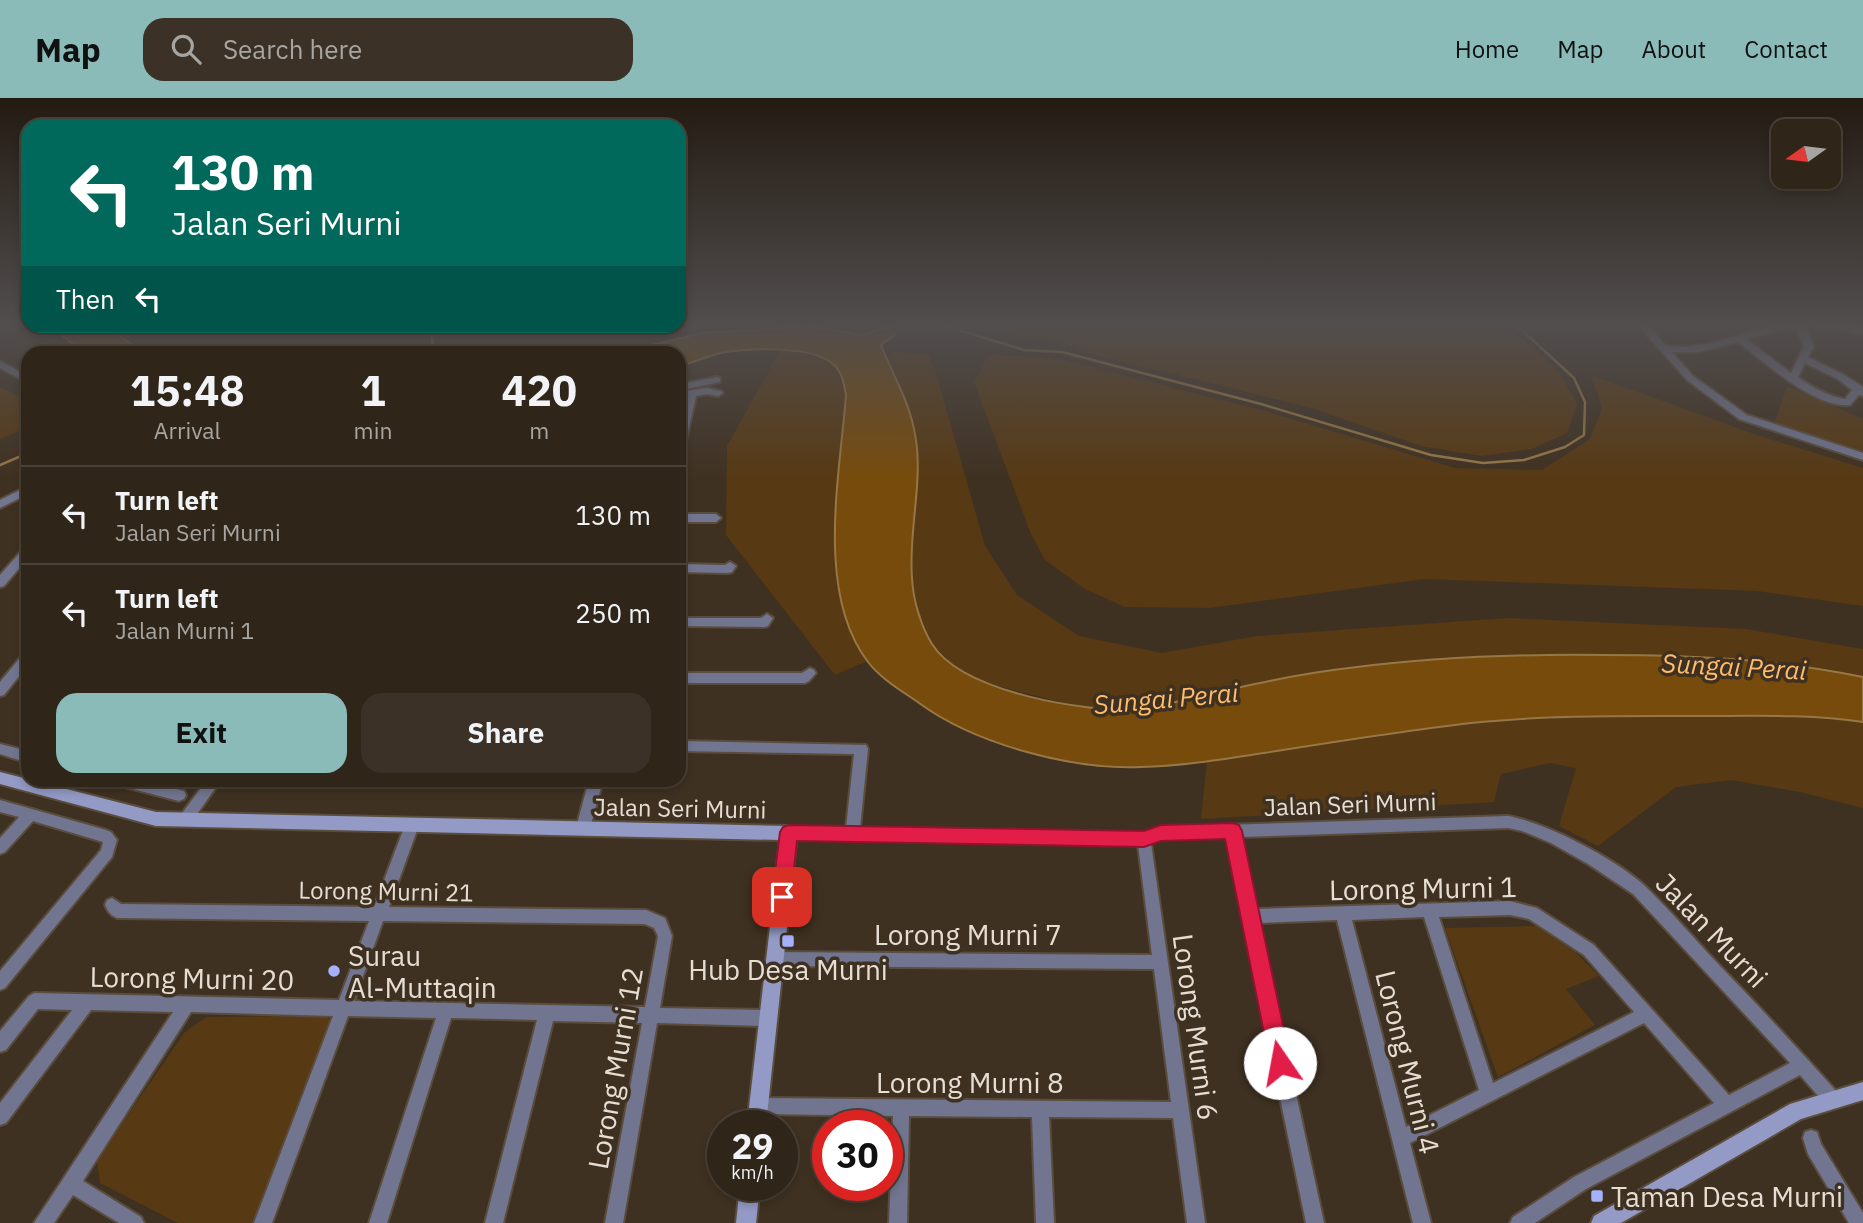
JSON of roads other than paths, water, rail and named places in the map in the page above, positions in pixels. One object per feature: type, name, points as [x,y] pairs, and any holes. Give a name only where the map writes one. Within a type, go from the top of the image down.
[{"type":"street","points":[[1688,376],[1743,417],[1863,457]]},
{"type":"street","points":[[1793,377],[1838,402],[1847,403],[1861,391],[1838,376]]},
{"type":"street","points":[[686,386],[717,380]]},
{"type":"street","points":[[686,418],[692,392]]},
{"type":"street","points":[[686,393],[718,393]]},
{"type":"street","points":[[0,504],[21,494]]},
{"type":"street","points":[[686,518],[716,518]]},
{"type":"street","points":[[0,583],[21,559]]},
{"type":"street","points":[[686,568],[728,569],[730,566]]},
{"type":"street","points":[[686,622],[764,623],[767,618]]},
{"type":"street","points":[[0,691],[21,665]]},
{"type":"street","points":[[686,678],[805,678],[810,673]]},
{"type":"street","points":[[686,746],[861,749],[852,834]]},
{"type":"street","points":[[0,750],[21,755]]},
{"type":"street","name":"Jalan Seri Murni","points":[[0,778],[21,784]]},
{"type":"street","name":"Jalan Seri Murni","points":[[34,787],[134,814],[185,820],[1144,839],[1161,833],[1507,822],[1530,826]]},
{"type":"street","points":[[148,787],[179,795]]},
{"type":"street","points":[[185,820],[210,787]]},
{"type":"street","points":[[583,828],[594,787]]},
{"type":"street","points":[[0,806],[106,836],[110,840],[107,853],[0,983]]},
{"type":"street","points":[[0,848],[32,814]]},
{"type":"street","points":[[263,1223],[412,825]]},
{"type":"street","name":"Jalan Murni","points":[[1530,826],[1622,877],[1638,889],[1832,1099]]},
{"type":"street","points":[[1233,831],[1315,1223]]},
{"type":"street","points":[[759,1110],[789,832]]},
{"type":"street","name":"Lorong Murni 6","points":[[1144,839],[1196,1223]]},
{"type":"street","name":"Lorong Murni 21","points":[[113,905],[117,911],[646,918],[660,923]]},
{"type":"street","name":"Lorong Murni 1","points":[[1250,916],[1510,908],[1532,913],[1588,950],[1726,1105]]},
{"type":"street","points":[[1429,910],[1489,1094]]},
{"type":"street","name":"Lorong Murni 4","points":[[1343,914],[1422,1223]]},
{"type":"street","name":"Lorong Murni 12","points":[[614,1223],[665,936],[660,923]]},
{"type":"street","name":"Lorong Murni 7","points":[[775,958],[1161,962]]},
{"type":"street","name":"Lorong Murni 20","points":[[0,1044],[34,1001],[768,1018]]},
{"type":"street","points":[[0,1117],[87,1002]]},
{"type":"street","points":[[43,1223],[187,1004]]},
{"type":"street","points":[[378,1223],[446,1011]]},
{"type":"street","points":[[494,1223],[547,1013]]},
{"type":"street","points":[[1400,1139],[1646,1014]]},
{"type":"street","points":[[1519,1223],[1580,1183],[1803,1065]]},
{"type":"street","points":[[1601,1223],[1797,1111],[1863,1091]]},
{"type":"street","name":"Lorong Murni 8","points":[[759,1106],[1181,1110]]},
{"type":"street","points":[[898,1223],[901,1108]]},
{"type":"street","points":[[1040,1109],[1045,1223]]},
{"type":"street","points":[[1811,1138],[1814,1148],[1859,1223]]},
{"type":"street","points":[[71,1184],[135,1223]]},
{"type":"street","points":[[746,1223],[748,1201]]},
{"type":"water","name":"Sungai Perai","points":[[841,376],[894,376],[908,407],[917,447],[911,559],[918,612],[932,644],[948,661],[997,687],[1059,703],[1140,710],[1296,676],[1412,661],[1540,655],[1702,657],[1799,666],[1863,677],[1863,722],[1782,716],[1528,719],[1445,726],[1218,760],[1141,767],[1085,764],[1025,752],[968,731],[942,718],[892,684],[868,662],[852,634],[841,602],[836,568],[836,496],[846,395]]},
{"type":"waterway","points":[[1152,376],[1261,404],[1431,455],[1483,463],[1524,460],[1565,447],[1584,435],[1585,402],[1571,376]]},
{"type":"waterway","points":[[0,465],[21,456]]},
{"type":"place","name":"Hub Desa Murni","points":[[788,941]]},
{"type":"place","name":"Surau Al-Muttaqin","points":[[334,971]]},
{"type":"place","name":"Taman Desa Murni","points":[[1597,1196]]}]
